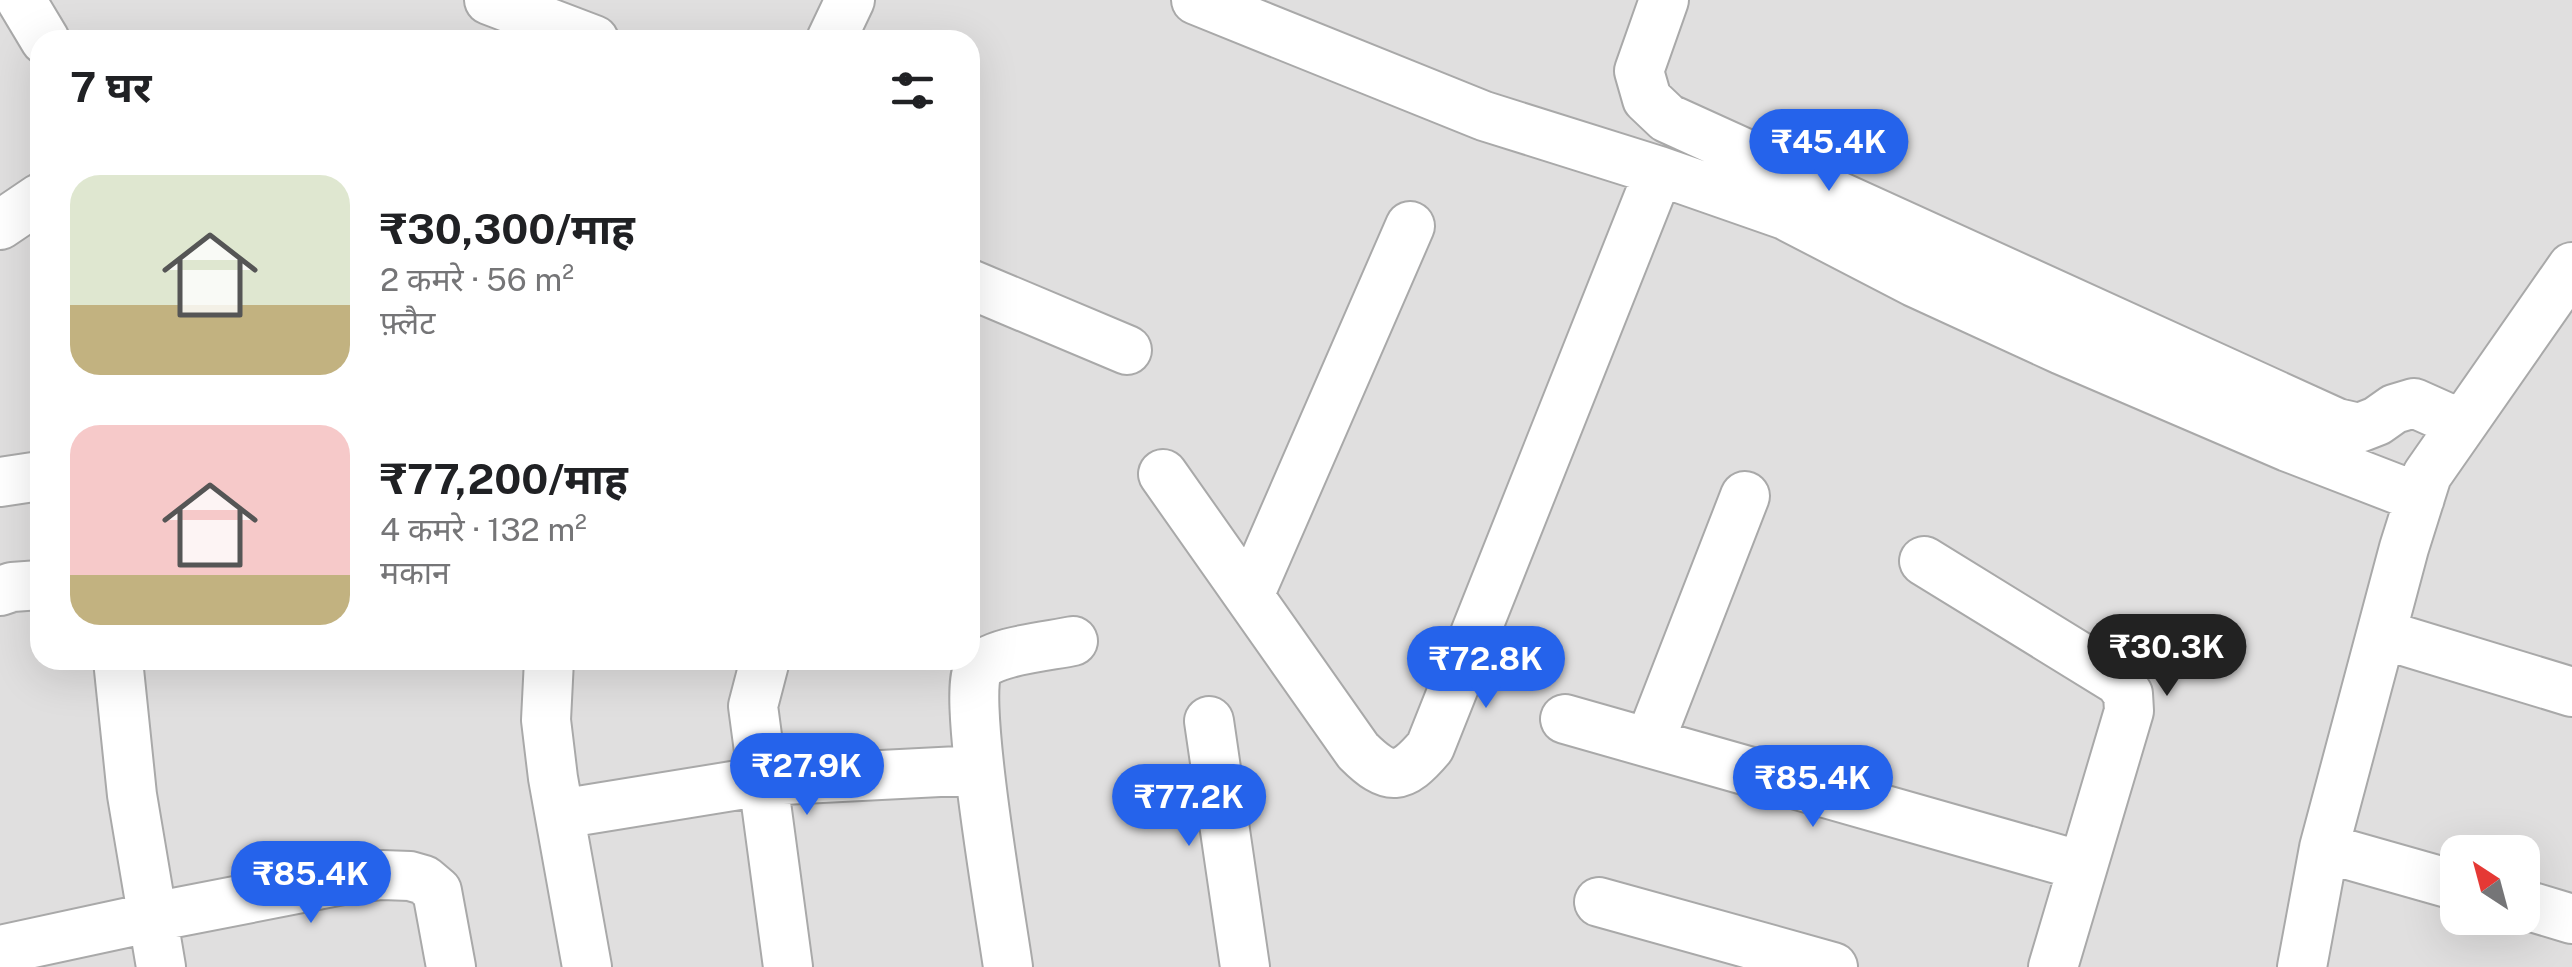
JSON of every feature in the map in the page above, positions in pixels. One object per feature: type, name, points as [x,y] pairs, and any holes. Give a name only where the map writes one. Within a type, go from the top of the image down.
[{"type":"street","points":[[21,0],[39,30]]},
{"type":"street","points":[[490,0],[568,30]]},
{"type":"street","points":[[836,30],[850,0]]},
{"type":"street","points":[[1197,0],[1484,116],[1785,215],[1914,282],[2062,350],[2288,448],[2420,498]]},
{"type":"street","points":[[1664,0],[1639,71],[1648,99],[1668,118],[2337,423],[2359,428],[2414,403],[2461,424]]},
{"type":"street","points":[[1164,474],[1358,751],[1374,768],[1392,774],[1413,766],[1430,747],[1658,171]]},
{"type":"street","points":[[0,226],[30,205]]},
{"type":"street","points":[[1249,596],[1410,226]]},
{"type":"street","points":[[2302,967],[2324,848],[2427,475],[2572,267]]},
{"type":"street","points":[[980,288],[1127,350]]},
{"type":"street","points":[[0,482],[30,478]]},
{"type":"street","points":[[1649,743],[1745,496]]},
{"type":"street","points":[[1924,561],[2119,681],[2128,694],[2129,710],[2053,967]]},
{"type":"street","points":[[0,591],[30,586]]},
{"type":"street","points":[[2381,634],[2572,692]]},
{"type":"street","points":[[980,667],[992,657],[1073,642]]},
{"type":"street","points":[[119,670],[132,795],[161,967]]},
{"type":"street","points":[[548,670],[546,720],[587,967]]},
{"type":"street","points":[[762,670],[753,706],[788,967]]},
{"type":"street","points":[[978,670],[974,689],[980,770],[1008,967]]},
{"type":"street","points":[[1565,719],[2082,866]]},
{"type":"street","points":[[1209,721],[1245,967]]},
{"type":"street","points":[[560,814],[763,782],[980,770]]},
{"type":"street","points":[[2324,848],[2440,881]]},
{"type":"street","points":[[0,950],[348,879],[410,876],[437,890],[451,967]]},
{"type":"street","points":[[1598,902],[1833,967]]},
{"type":"street","points":[[2540,909],[2572,918]]},
{"type":"shaded area","points":[[0,0],[2572,0],[2572,967],[0,967]]}]
